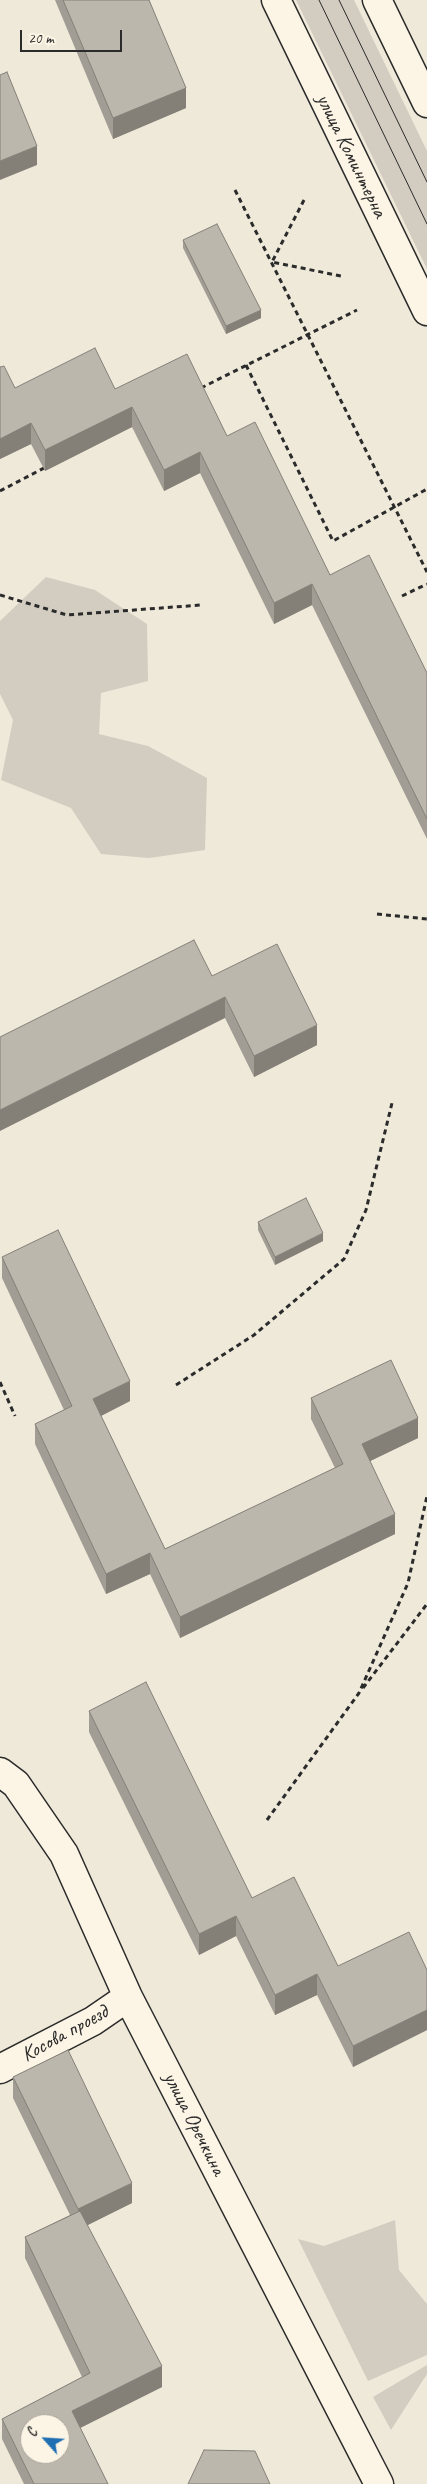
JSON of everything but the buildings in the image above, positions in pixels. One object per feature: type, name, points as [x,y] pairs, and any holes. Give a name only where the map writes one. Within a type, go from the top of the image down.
[{"type":"street","name":"улица Коминтерна","points":[[276,0],[427,311]]},
{"type":"street","points":[[377,0],[427,103]]},
{"type":"street","name":"улица Оречкина","points":[[0,1772],[16,1784],[64,1854],[128,1997],[379,2484]]},
{"type":"street","name":"Косова проезд","points":[[0,2069],[93,2022],[128,1997]]},
{"type":"path","points":[[235,190],[427,572]]},
{"type":"path","points":[[272,262],[304,200]]},
{"type":"path","points":[[272,262],[341,276]]},
{"type":"path","points":[[198,389],[357,310]]},
{"type":"path","points":[[246,365],[333,541],[427,489]]},
{"type":"path","points":[[0,490],[52,464]]},
{"type":"path","points":[[402,596],[427,584]]},
{"type":"path","points":[[0,595],[67,615],[201,605]]},
{"type":"path","points":[[377,914],[427,919]]},
{"type":"path","points":[[176,1385],[254,1335],[344,1259],[366,1210],[392,1103]]},
{"type":"path","points":[[0,1382],[15,1416]]},
{"type":"path","points":[[360,1693],[408,1583],[427,1496]]},
{"type":"path","points":[[267,1820],[427,1604]]},
{"type":"shaded area","points":[[296,0],[354,0],[427,151],[427,269]]},
{"type":"shaded area","points":[[46,577],[95,590],[147,624],[148,681],[101,693],[99,734],[148,746],[207,778],[205,850],[149,858],[101,854],[71,808],[1,780],[13,720],[0,694],[0,621]]},
{"type":"shaded area","points":[[395,2220],[399,2270],[427,2304],[427,2355],[368,2381],[298,2239],[324,2246]]},
{"type":"shaded area","points":[[427,2365],[427,2374],[391,2430],[373,2397]]},
{"type":"tram line","points":[[319,0],[427,224]]},
{"type":"tram line","points":[[339,0],[427,182]]}]
